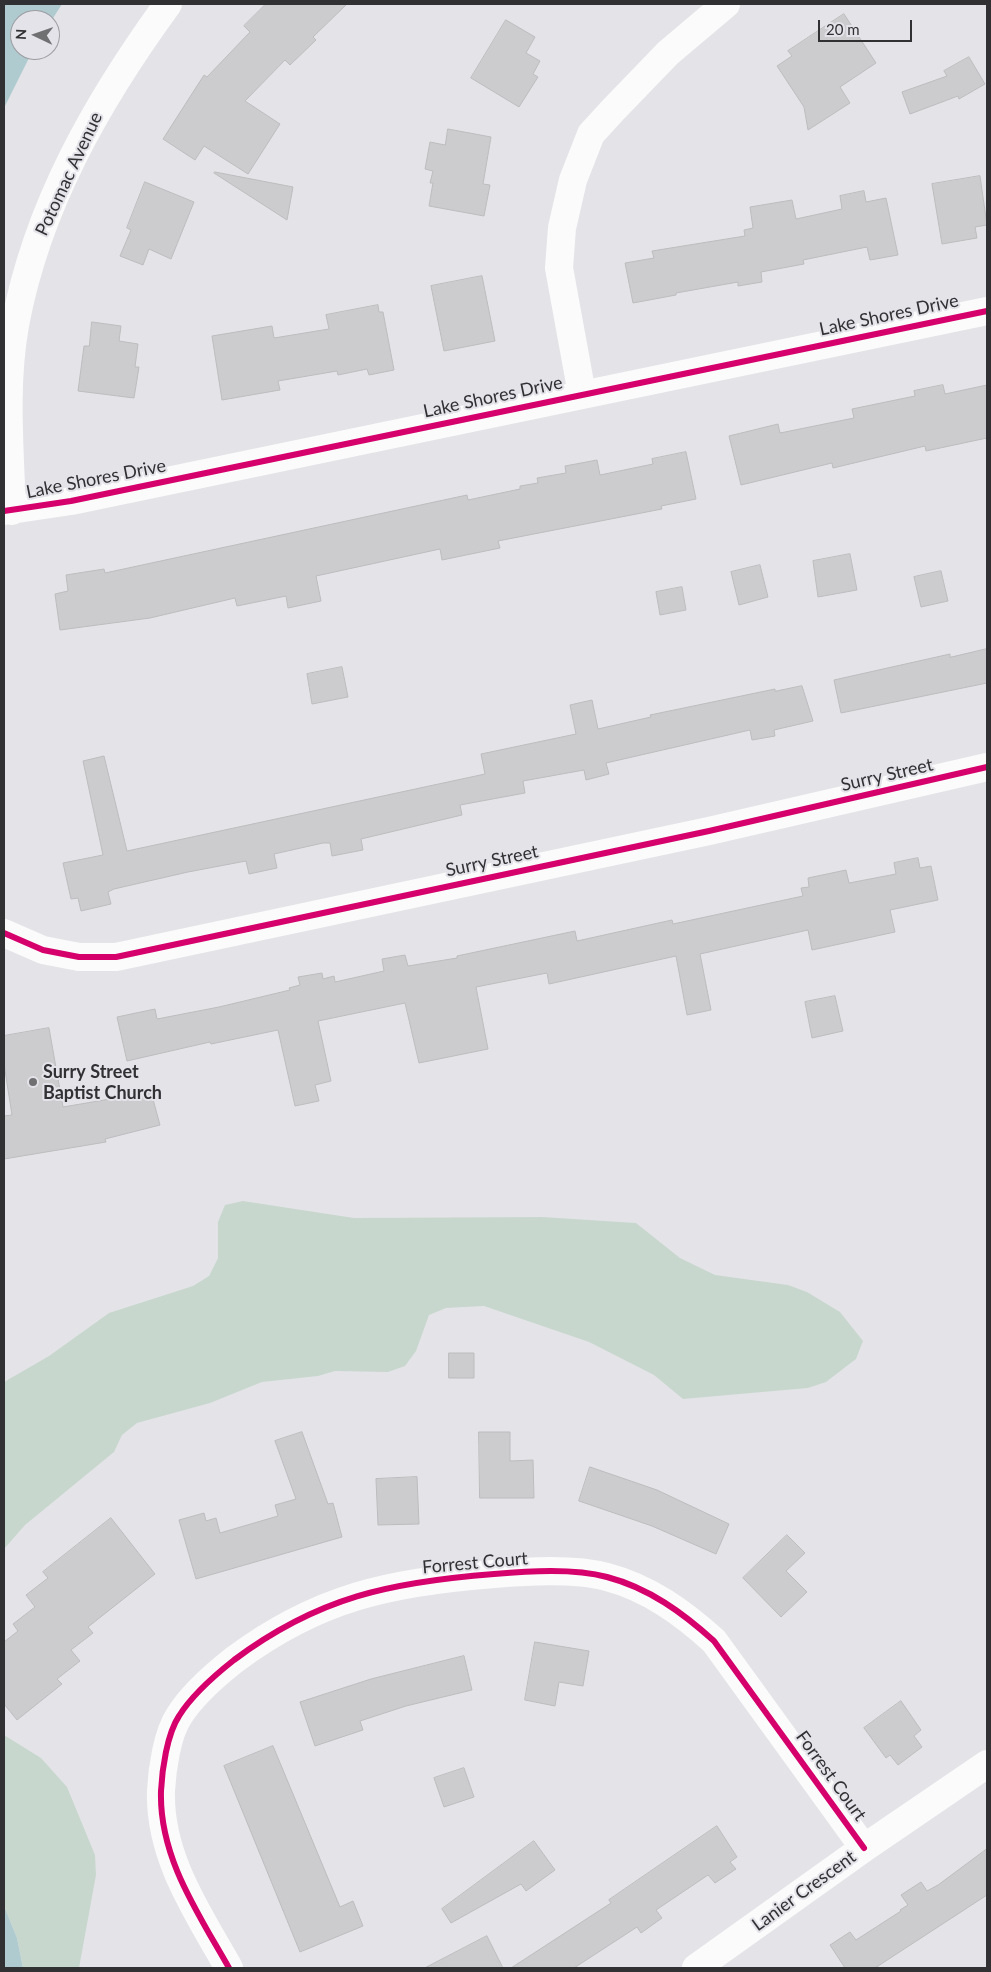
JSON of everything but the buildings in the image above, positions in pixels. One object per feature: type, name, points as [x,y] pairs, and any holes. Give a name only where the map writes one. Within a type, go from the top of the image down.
[{"type":"street","name":"Potomac Avenue","points":[[8,511],[8,402],[15,327],[29,265],[51,202],[87,128],[129,58],[168,4]]},
{"type":"street","name":"Lake Shores Drive","points":[[582,394],[559,268],[562,228],[573,180],[592,134],[607,116],[668,53],[726,4]]},
{"type":"street","name":"Lake Shores Drive","points":[[8,511],[71,501],[987,311]]},
{"type":"street","name":"Surry Street","points":[[4,933],[43,950],[79,957],[116,957],[709,831],[987,767]]},
{"type":"street","name":"Forrest Court","points":[[229,1968],[175,1868],[165,1831],[161,1792],[166,1754],[178,1716],[220,1671],[262,1639],[301,1617],[346,1598],[386,1588],[446,1578],[522,1572],[592,1574],[609,1577],[648,1592],[683,1614],[714,1641],[864,1848]]},
{"type":"street","name":"Lanier Crescent","points":[[696,1968],[864,1848],[987,1764]]},
{"type":"shaded area","points":[[243,1201],[354,1218],[542,1217],[636,1223],[680,1258],[715,1275],[788,1285],[807,1292],[840,1312],[863,1341],[856,1359],[826,1382],[808,1388],[683,1399],[654,1375],[589,1342],[484,1306],[446,1308],[429,1315],[416,1351],[405,1366],[388,1372],[335,1371],[318,1376],[262,1382],[210,1403],[137,1423],[122,1435],[114,1452],[25,1525],[4,1549],[4,1382],[49,1356],[109,1313],[193,1286],[209,1276],[218,1258],[218,1222],[225,1205]]},
{"type":"shaded area","points":[[4,1735],[41,1758],[67,1787],[95,1855],[96,1875],[79,1968],[23,1968],[17,1938],[4,1906]]},
{"type":"water","points":[[4,4],[62,4],[58,10],[10,10],[10,60],[28,60],[4,108]]},
{"type":"water","points":[[4,1906],[17,1938],[23,1968],[4,1968]]},
{"type":"cycle path","points":[[4,511],[71,501],[987,311]]},
{"type":"cycle path","points":[[4,933],[43,950],[79,957],[116,957],[709,831],[987,767]]},
{"type":"cycle path","points":[[229,1968],[193,1905],[173,1862],[166,1839],[161,1791],[164,1763],[171,1732],[184,1708],[204,1686],[234,1660],[265,1639],[296,1621],[326,1607],[357,1596],[389,1588],[457,1577],[566,1571],[607,1577],[651,1595],[678,1611],[714,1641],[864,1848]]},
{"type":"place","name":"Surry Street Baptist Church","points":[[33,1082]]}]
